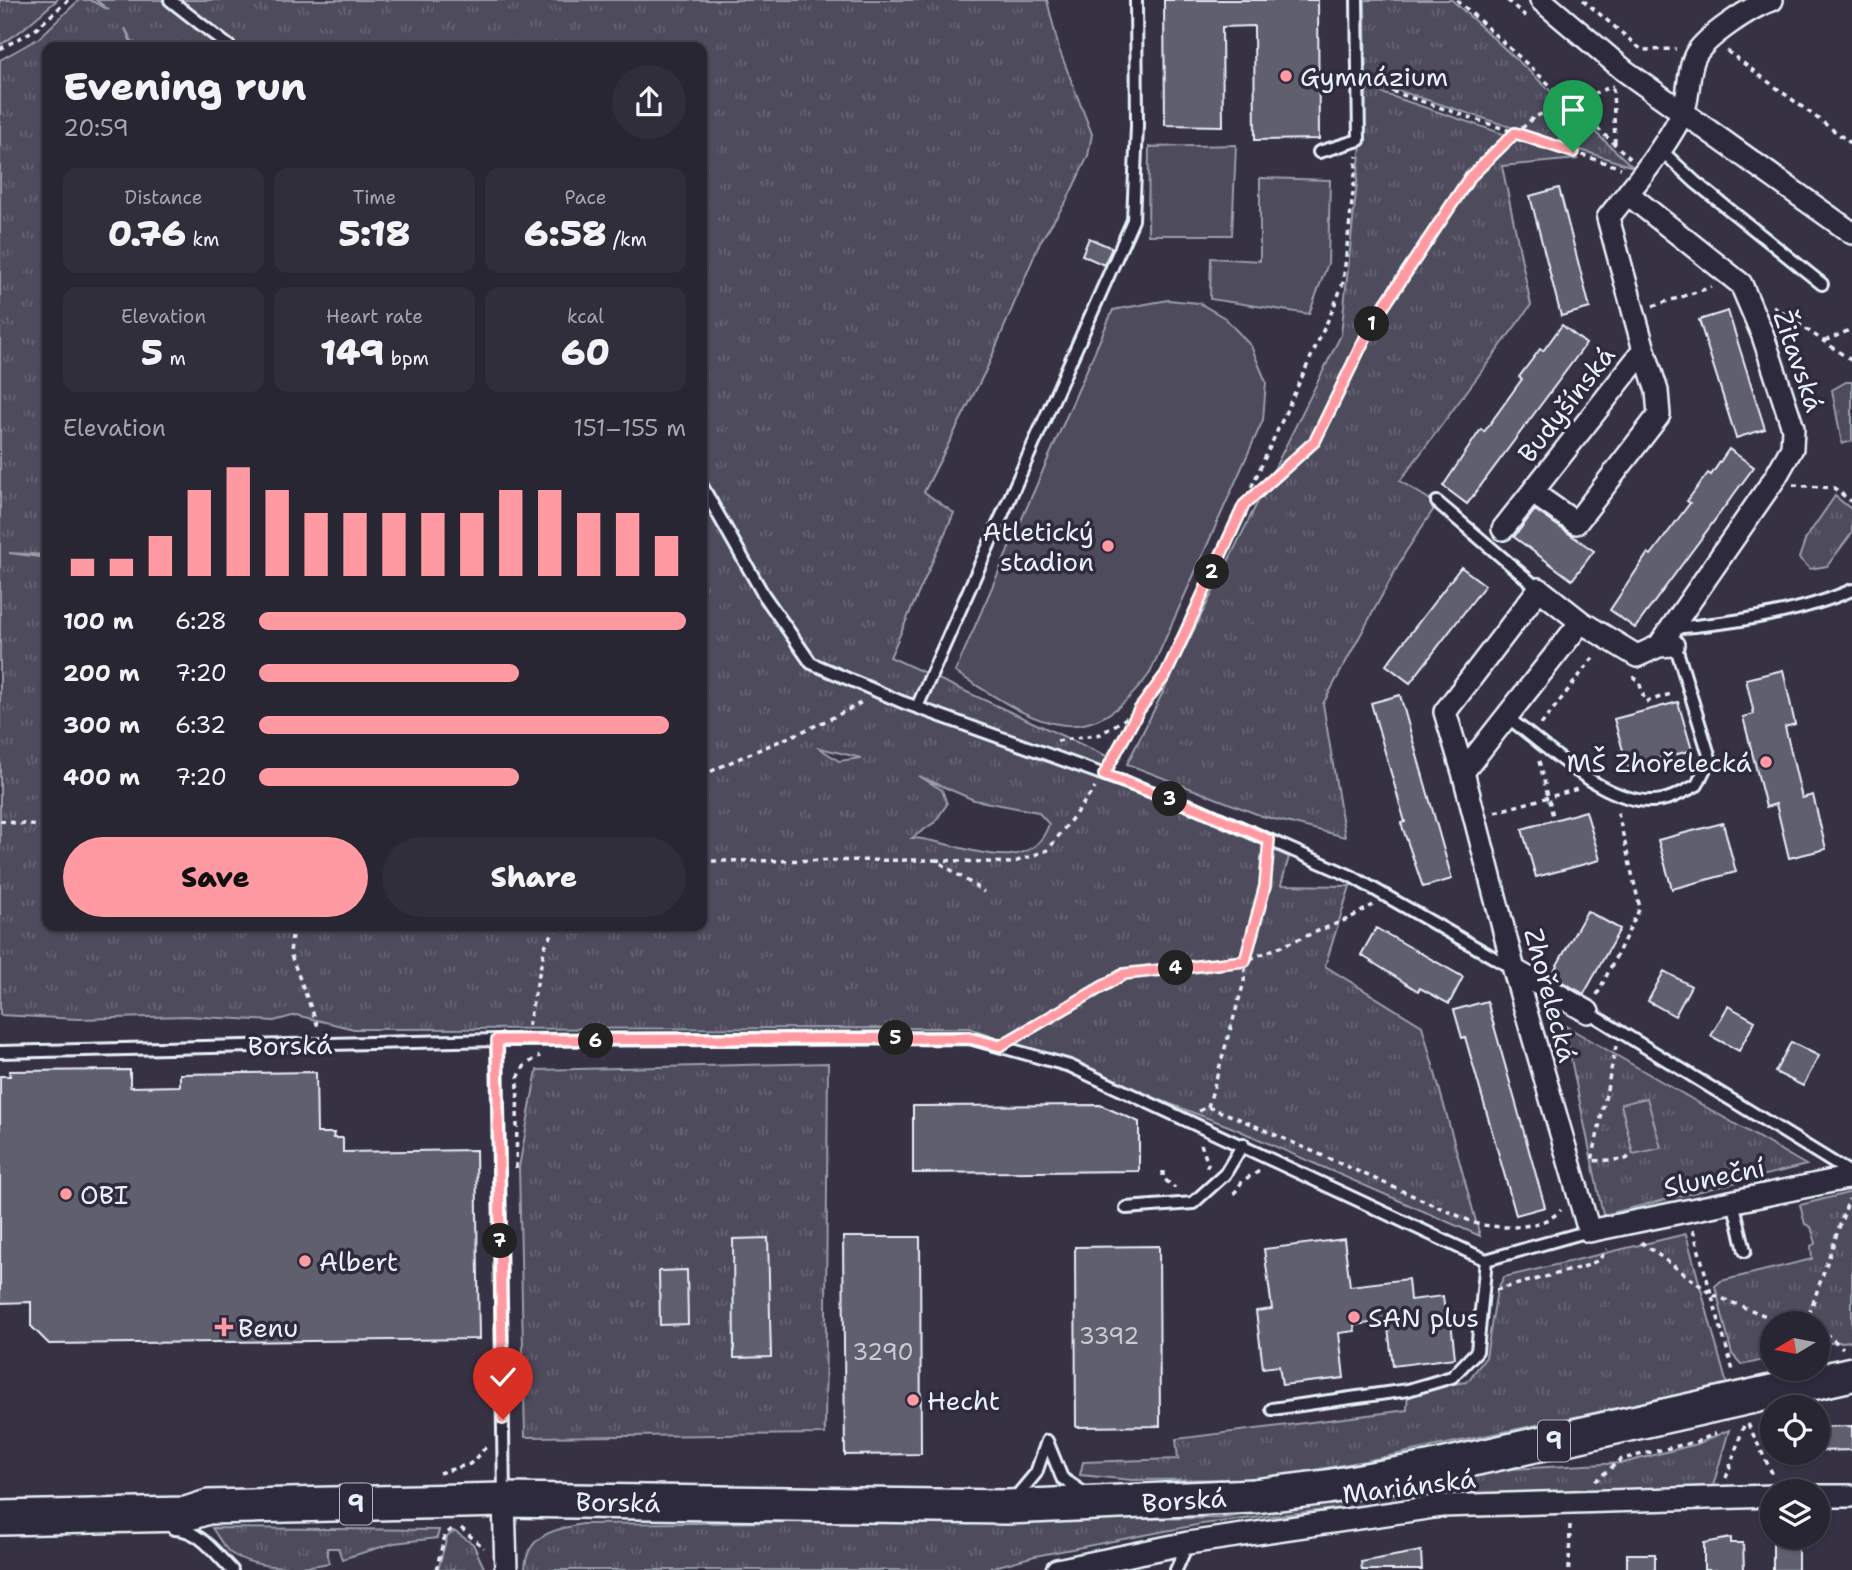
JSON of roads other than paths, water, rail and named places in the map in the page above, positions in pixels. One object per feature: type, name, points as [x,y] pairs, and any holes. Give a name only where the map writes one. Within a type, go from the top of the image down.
[{"type":"main road","name":"Borská","points":[[0,1518],[124,1522],[186,1514],[208,1507],[504,1500],[1007,1507],[1103,1505],[1254,1496],[1327,1488],[1740,1415],[1849,1362]]},
{"type":"main road","name":"Borská","points":[[0,1498],[185,1498],[208,1507]]},
{"type":"street","points":[[1541,0],[1625,71],[1852,233]]},
{"type":"street","name":"Budyšínská","points":[[1533,493],[1576,523],[1659,415],[1657,391],[1608,218],[1662,151],[1684,112],[1695,56],[1710,38],[1761,3],[1772,0]]},
{"type":"street","name":"Žitavská","points":[[1628,194],[1741,284],[1763,336],[1793,428],[1792,448],[1775,478],[1669,640]]},
{"type":"street","name":"Budyšínská","points":[[1503,529],[1644,349]]},
{"type":"street","points":[[1539,589],[1581,622],[1637,656],[1669,640]]},
{"type":"street","name":"Zhořelecká","points":[[1539,589],[1445,712],[1476,818],[1514,970],[1589,1231]]},
{"type":"street","points":[[1463,772],[1581,622]]},
{"type":"street","points":[[1514,970],[1588,1012]]},
{"type":"street","name":"Sluneční","points":[[1589,1231],[1635,1236],[1687,1211],[1852,1176]]},
{"type":"street","name":"Mariánská","points":[[1057,1570],[1188,1544],[1441,1506],[1720,1496],[1760,1492]]},
{"type":"street","points":[[1830,1496],[1852,1496]]},
{"type":"street","points":[[504,1500],[506,1570]]},
{"type":"lane","points":[[170,0],[224,42]]},
{"type":"lane","points":[[917,708],[1133,220],[1137,126],[1136,0]]},
{"type":"lane","points":[[1319,152],[1359,140],[1357,0]]},
{"type":"lane","points":[[1662,151],[1695,182],[1822,284]]},
{"type":"lane","points":[[707,495],[763,594],[811,663],[917,708],[1199,809],[1351,876],[1514,970]]},
{"type":"lane","points":[[1437,502],[1539,589]]},
{"type":"lane","points":[[1508,718],[1596,784],[1621,797],[1662,800],[1697,785],[1710,758],[1689,688],[1669,640],[1706,625],[1829,600],[1852,590]]},
{"type":"lane","points":[[1588,1012],[1852,1176]]},
{"type":"lane","name":"Borská","points":[[0,1052],[497,1040],[969,1038],[1070,1066],[1243,1144],[1486,1260]]},
{"type":"lane","points":[[497,1040],[504,1500]]},
{"type":"lane","points":[[1126,1208],[1193,1203],[1225,1174],[1243,1144]]},
{"type":"lane","points":[[1733,1201],[1745,1251]]},
{"type":"lane","points":[[1272,1409],[1408,1390],[1452,1377],[1477,1351],[1486,1260],[1589,1231]]},
{"type":"lane","points":[[1007,1507],[1036,1473],[1047,1441],[1062,1478],[1103,1505]]},
{"type":"lane","points":[[159,1528],[185,1529],[198,1535],[232,1570]]},
{"type":"lane","points":[[1176,1570],[1188,1544]]},
{"type":"place","name":"Gymnázium","points":[[1286,76]]},
{"type":"place","name":"Atletický stadion","points":[[1108,546]]},
{"type":"place","name":"MŠ Zhořelecká","points":[[1766,762]]},
{"type":"place","name":"OBI","points":[[66,1194]]},
{"type":"place","name":"Albert","points":[[305,1261]]},
{"type":"place","name":"SAN plus","points":[[1354,1317]]},
{"type":"place","name":"Benu","points":[[224,1327]]},
{"type":"place","name":"Hecht","points":[[913,1400]]}]
